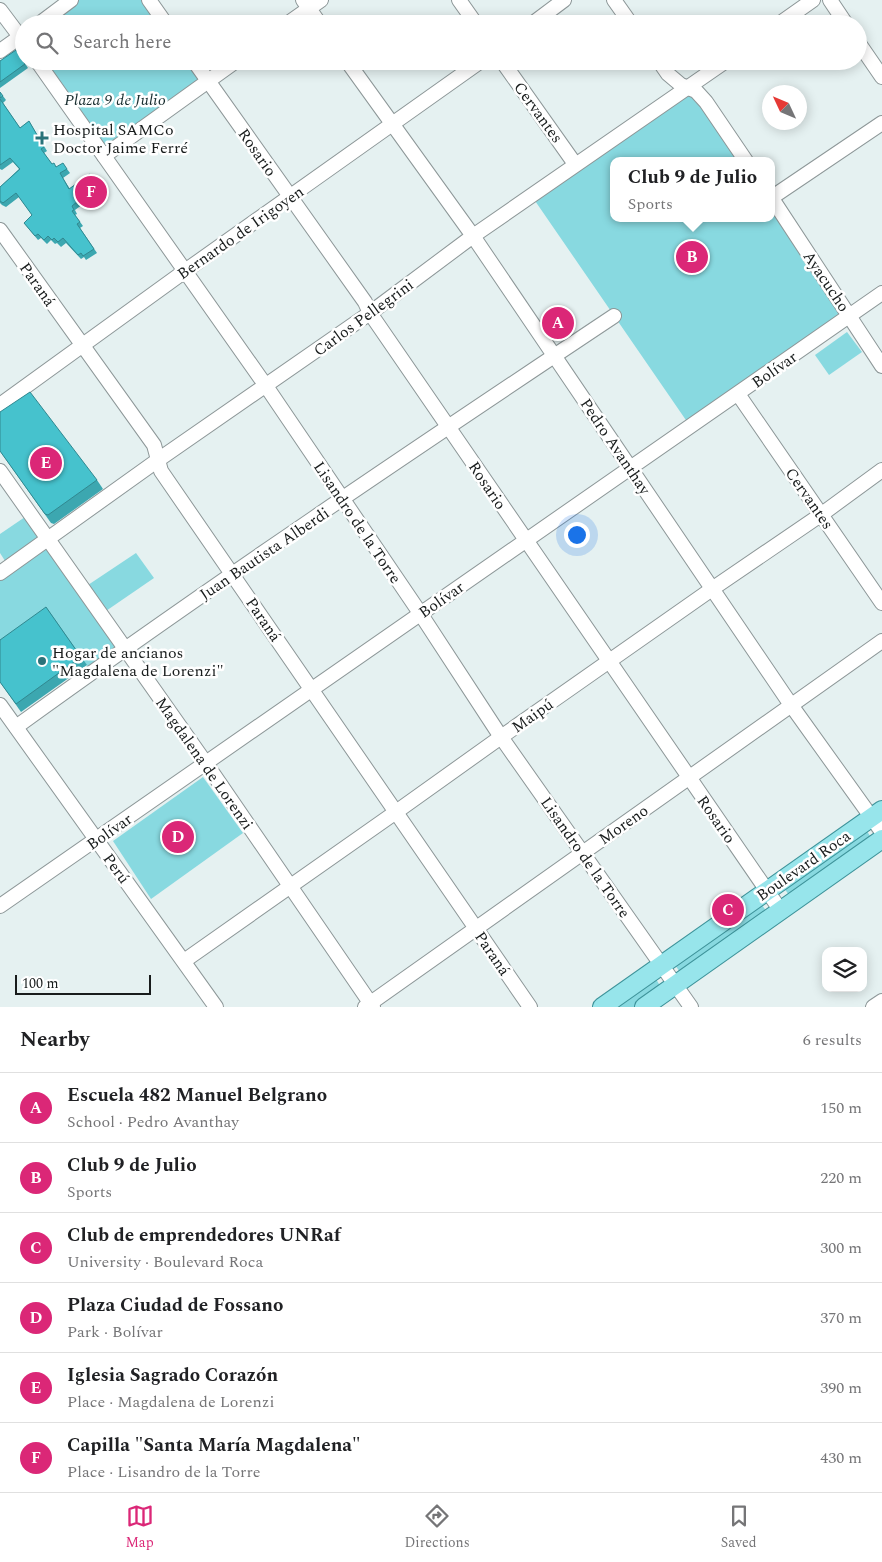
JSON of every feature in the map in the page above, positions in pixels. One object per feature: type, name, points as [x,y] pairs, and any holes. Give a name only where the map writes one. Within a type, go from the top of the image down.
[{"type":"main road","name":"Boulevard Roca","points":[[602,1007],[877,813]]},
{"type":"main road","name":"Boulevard Roca","points":[[644,1007],[882,839]]},
{"type":"street","points":[[51,15],[72,0]]},
{"type":"street","points":[[149,0],[160,15]]},
{"type":"street","points":[[296,15],[306,4],[321,0]]},
{"type":"street","points":[[459,0],[470,15]]},
{"type":"street","points":[[544,15],[564,0]]},
{"type":"street","points":[[614,0],[625,15]]},
{"type":"street","points":[[792,15],[813,0]]},
{"type":"street","points":[[830,0],[840,15]]},
{"type":"street","points":[[306,4],[314,15]]},
{"type":"street","points":[[0,10],[15,29]]},
{"type":"street","points":[[0,51],[15,42]]},
{"type":"street","points":[[867,55],[882,77]]},
{"type":"street","name":"Lisandro de la Torre","points":[[43,70],[266,386],[420,613],[501,737],[691,1007]]},
{"type":"street","name":"Rosario","points":[[200,70],[365,302],[370,313],[781,911]]},
{"type":"street","points":[[104,156],[223,70]]},
{"type":"street","name":"Pedro Avanthay","points":[[354,70],[473,236],[555,355],[791,705],[877,813],[882,832]]},
{"type":"street","name":"Bernardo de Irigoyen","points":[[0,405],[468,70]]},
{"type":"street","name":"Cervantes","points":[[508,70],[575,164]]},
{"type":"street","points":[[665,70],[681,85],[696,91],[706,102],[743,157]]},
{"type":"street","name":"Carlos Pellegrini","points":[[0,573],[158,460],[370,313],[473,236],[575,164],[713,70]]},
{"type":"street","points":[[775,195],[882,123]]},
{"type":"street","name":"Ayacucho","points":[[775,204],[882,366]]},
{"type":"street","name":"Paraná","points":[[0,230],[154,445],[161,471],[530,1007]]},
{"type":"street","name":"Bolívar","points":[[0,906],[882,293]]},
{"type":"street","name":"Juan Bautista Alberdi","points":[[16,727],[124,649],[233,574],[614,316]]},
{"type":"street","name":"Cervantes","points":[[738,394],[882,603]]},
{"type":"street","name":"Magdalena de Lorenzi","points":[[0,470],[205,762],[369,1006]]},
{"type":"street","name":"Maipú","points":[[184,961],[882,470]]},
{"type":"street","name":"Moreno","points":[[369,1006],[882,640]]},
{"type":"street","name":"Perú","points":[[0,704],[216,1007]]},
{"type":"street","points":[[873,1007],[882,1001]]},
{"type":"green space","points":[[77,0],[146,0],[157,15],[56,15]]},
{"type":"green space","name":"Plaza 9 de Julio","points":[[47,70],[197,70],[205,81],[106,152]]},
{"type":"green space","points":[[688,88],[740,157],[610,157],[610,222],[775,222],[775,203],[850,316],[690,426],[531,195]]},
{"type":"green space","points":[[847,332],[862,352],[829,375],[815,355]]},
{"type":"green space","points":[[25,517],[42,540],[7,564],[0,553],[0,534]]},
{"type":"green space","points":[[48,543],[121,647],[90,670],[52,616],[0,653],[0,576]]},
{"type":"green space","points":[[136,553],[154,578],[103,613],[85,587]]},
{"type":"green space","points":[[203,777],[243,833],[151,899],[113,841]]},
{"type":"green space","points":[[867,831],[873,841],[791,898],[784,888]]},
{"type":"green space","points":[[762,905],[769,915],[682,975],[675,965]]},
{"type":"green space","points":[[656,979],[662,989],[636,1007],[616,1007]]},
{"type":"building","points":[[15,51],[15,70],[17,70],[0,82],[0,61]]},
{"type":"building","points":[[0,99],[20,128],[29,121],[44,147],[41,149],[52,164],[54,163],[56,167],[63,163],[67,169],[60,173],[69,189],[90,174],[101,190],[86,201],[83,197],[72,206],[74,210],[72,211],[80,222],[77,224],[94,249],[83,256],[81,253],[78,255],[63,238],[58,242],[48,236],[44,240],[38,234],[35,236],[24,223],[32,215],[16,193],[3,203],[0,201],[0,187],[20,169],[10,158],[0,165]]},
{"type":"building","points":[[30,392],[97,480],[48,515],[45,514],[0,451],[0,412]]},
{"type":"building","name":"Hogar de ancianos \"Magdalena de Lorenzi\"","points":[[46,607],[81,657],[16,704],[0,682],[0,640]]},
{"type":"place","name":"Hospital SAMCo Doctor Jaime Ferré","points":[[42,138]]},
{"type":"place","name":"Capilla \"Santa María Magdalena\"","points":[[91,192]]},
{"type":"place","name":"Club 9 de Julio","points":[[692,257]]},
{"type":"place","name":"Escuela 482 Manuel Belgrano","points":[[558,323]]},
{"type":"place","name":"Iglesia Sagrado Corazón","points":[[46,463]]},
{"type":"place","name":"Hogar de ancianos \"Magdalena de Lorenzi\"","points":[[42,661]]},
{"type":"place","name":"Plaza Ciudad de Fossano","points":[[178,837]]},
{"type":"place","name":"Club de emprendedores UNRaf","points":[[728,910]]}]
